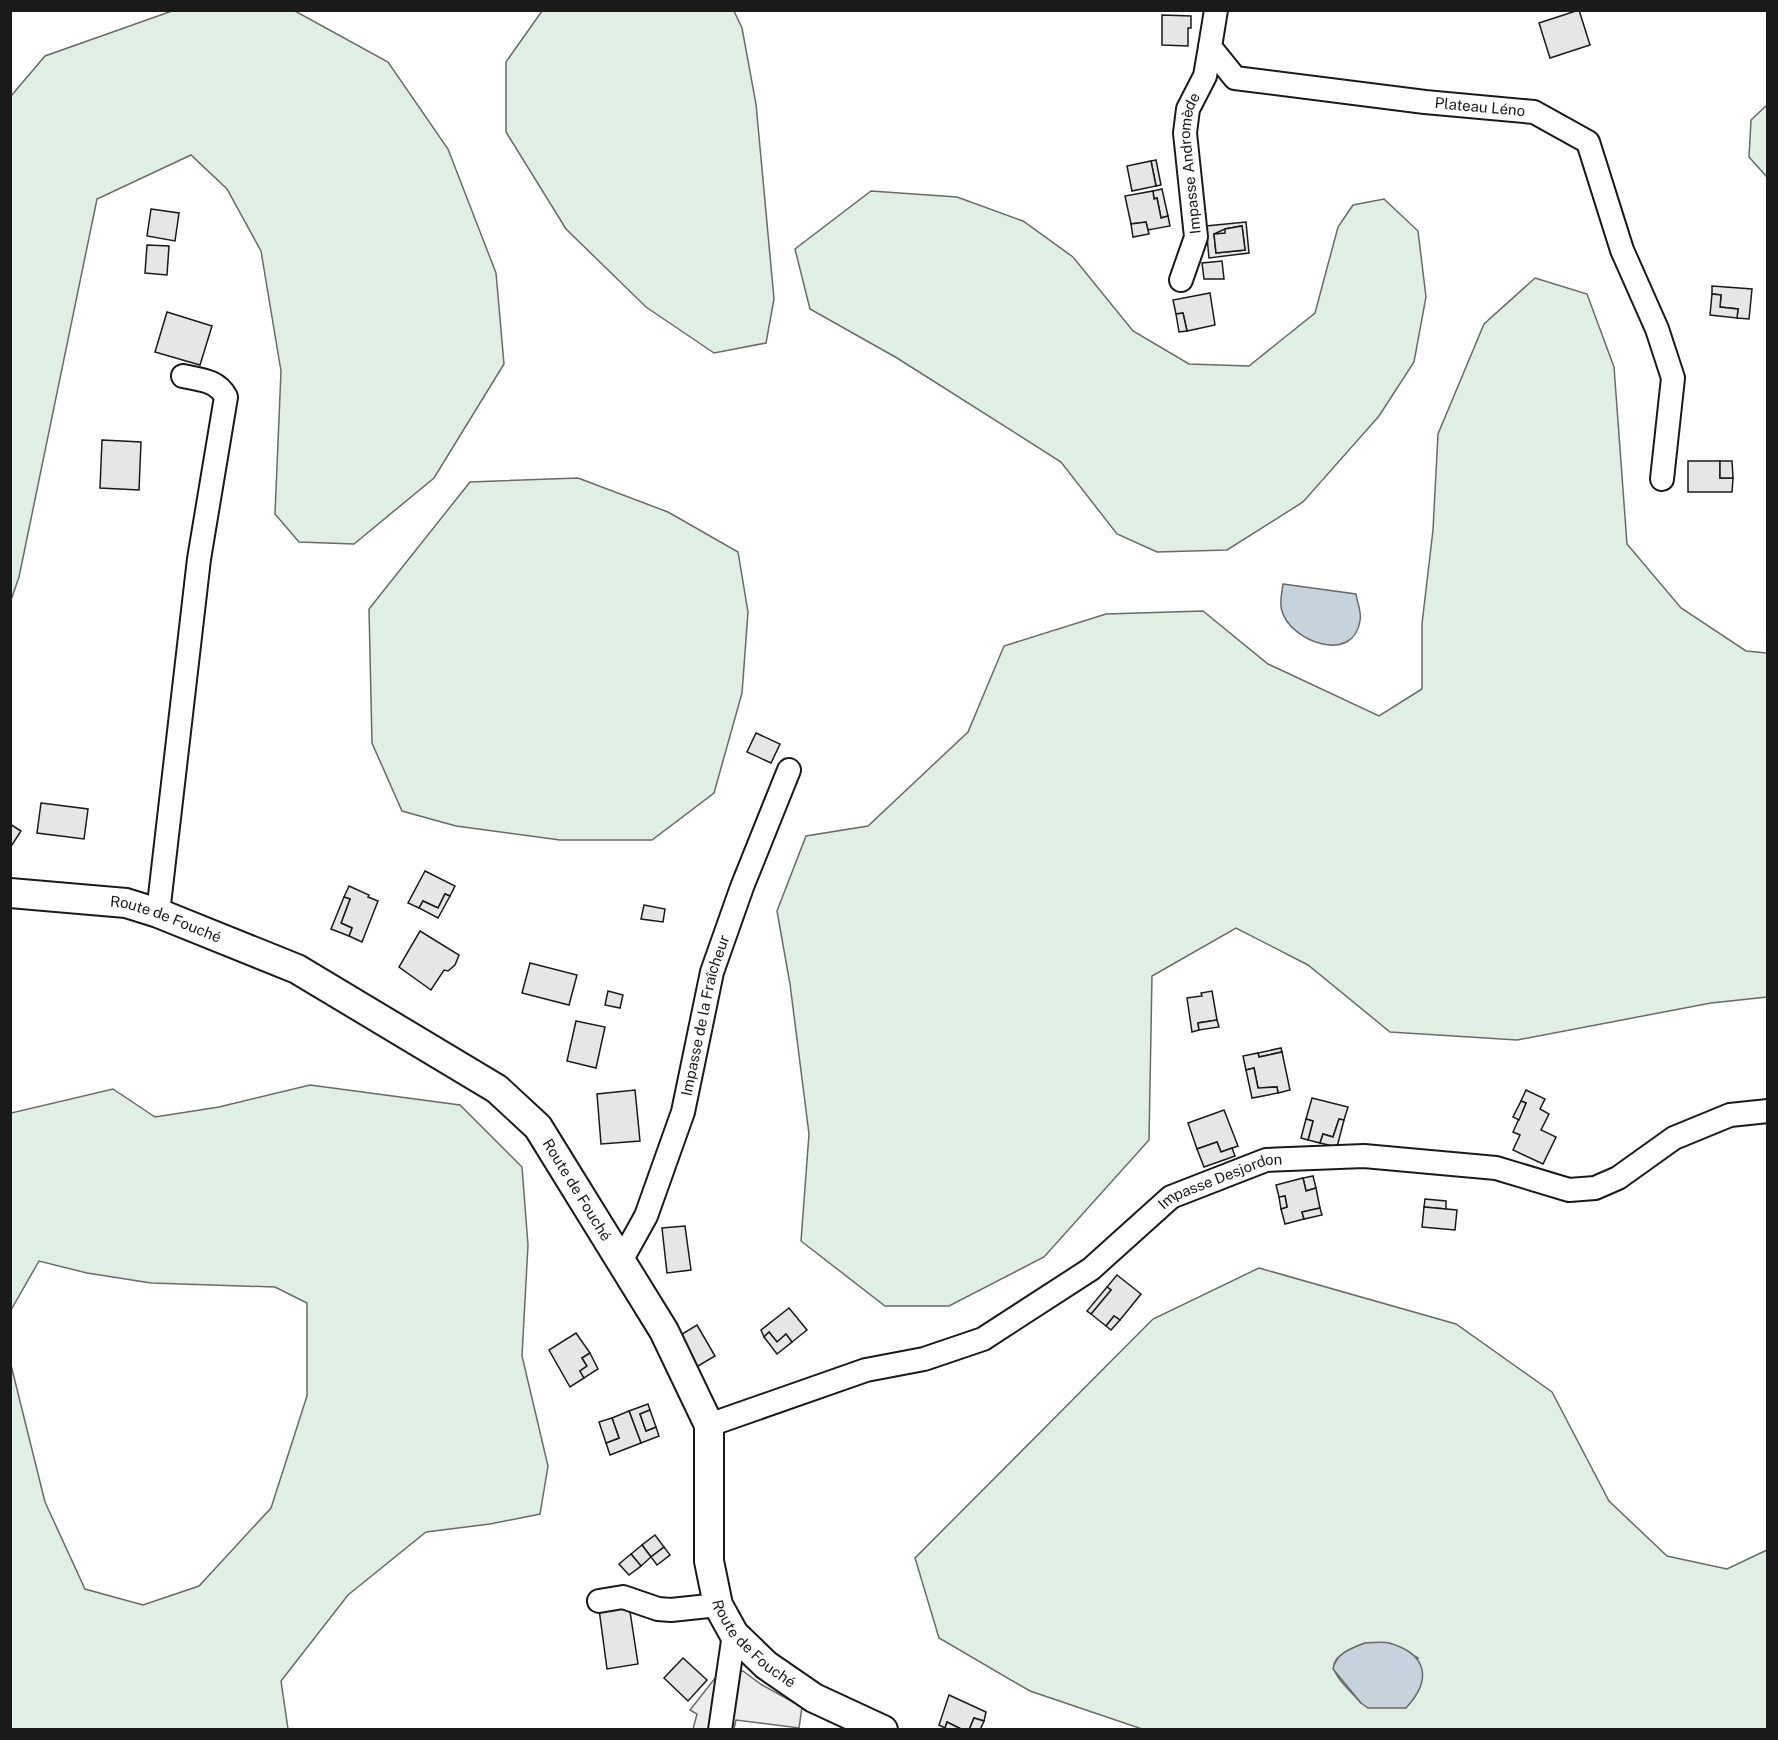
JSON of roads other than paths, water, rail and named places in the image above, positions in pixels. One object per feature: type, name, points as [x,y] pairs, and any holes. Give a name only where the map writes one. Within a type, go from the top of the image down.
[{"type":"main road","name":"Route de Fouché","points":[[10,892],[126,903],[158,913],[297,969],[497,1089],[538,1127],[664,1331],[709,1425],[709,1561],[718,1605],[734,1634],[766,1665],[814,1698],[883,1730]]},
{"type":"street","points":[[1210,47],[1216,10]]},
{"type":"street","name":"Impasse Andromède","points":[[1181,280],[1196,237],[1185,132],[1188,109],[1205,76],[1210,47]]},
{"type":"street","name":"Plateau Léno","points":[[1210,47],[1235,78],[1425,102],[1534,112],[1588,142],[1622,250],[1657,329],[1673,378],[1662,479]]},
{"type":"street","points":[[158,913],[199,559],[226,397],[216,383],[183,376]]},
{"type":"street","name":"Impasse de la Fraîcheur","points":[[621,1262],[646,1216],[683,1112],[712,972],[742,887],[789,770]]},
{"type":"street","name":"Impasse Desjordon","points":[[709,1425],[866,1370],[924,1359],[983,1339],[1091,1269],[1171,1197],[1266,1160],[1364,1156],[1496,1168],[1569,1190],[1595,1188],[1618,1178],[1674,1138],[1730,1115],[1767,1111]]},
{"type":"street","points":[[599,1601],[623,1597],[671,1610],[718,1605]]},
{"type":"street","points":[[720,1730],[734,1634]]}]
